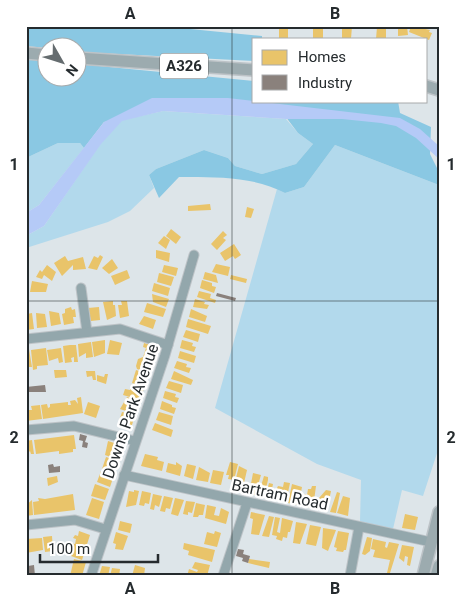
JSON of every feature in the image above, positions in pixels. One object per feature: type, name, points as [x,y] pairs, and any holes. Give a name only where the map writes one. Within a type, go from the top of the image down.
[{"type":"main road","name":"A326","points":[[88,59],[252,70]]},
{"type":"main road","points":[[423,576],[439,512]]},
{"type":"main road","points":[[436,576],[439,566]]},
{"type":"street","name":"Downs Park Avenue","points":[[91,576],[105,529],[168,345],[194,255]]},
{"type":"street","points":[[81,288],[87,332]]},
{"type":"street","points":[[26,339],[120,329],[168,345]]},
{"type":"street","points":[[26,430],[74,426],[135,441]]},
{"type":"street","name":"Bartram Road","points":[[124,475],[431,542]]},
{"type":"street","points":[[223,576],[247,503]]},
{"type":"street","points":[[26,525],[74,520],[105,529]]},
{"type":"street","points":[[350,576],[359,527]]},
{"type":"shaded area","points":[[26,26],[160,26],[262,36],[262,38],[252,38],[252,61],[88,52],[88,38],[38,38],[38,47],[26,46]]},
{"type":"shaded area","points":[[26,59],[38,60],[38,88],[88,88],[88,65],[252,81],[252,102],[224,99],[104,122],[84,148],[80,143],[58,143],[26,158]]},
{"type":"shaded area","points":[[152,98],[228,98],[400,118],[420,129],[439,146],[439,159],[416,138],[396,126],[381,123],[342,119],[286,119],[163,111],[122,121],[101,144],[44,226],[26,236],[26,213],[39,205],[104,122]]},
{"type":"shaded area","points":[[255,102],[398,102],[400,113],[431,127],[430,154],[439,172],[439,185],[335,145],[304,187],[285,193],[273,187],[247,180],[179,177],[159,198],[149,175],[156,169],[204,150],[228,158],[235,166],[262,174],[296,164],[313,144],[298,133],[276,104]]},
{"type":"shaded area","points":[[163,111],[286,119],[298,133],[313,144],[296,164],[262,174],[235,166],[228,158],[204,150],[156,169],[149,175],[154,188],[130,211],[108,222],[26,248],[26,236],[44,226],[101,143],[122,120]]},
{"type":"shaded area","points":[[58,143],[80,143],[84,148],[39,205],[26,213],[26,158]]},
{"type":"shaded area","points":[[335,145],[439,185],[439,447],[423,496],[402,490],[393,529],[360,522],[361,480],[317,464],[215,408],[277,189],[285,193],[304,187]]},
{"type":"building: Homes","points":[[279,26],[288,26],[288,38],[279,38]]},
{"type":"building: Homes","points":[[313,26],[323,26],[323,38],[313,38]]},
{"type":"building: Homes","points":[[342,26],[352,26],[351,38],[342,38]]},
{"type":"building: Homes","points":[[398,26],[407,26],[408,35],[398,36]]},
{"type":"building: Homes","points":[[411,26],[430,30],[429,32],[432,33],[429,40],[409,32]]},
{"type":"building: Homes","points":[[377,27],[386,27],[386,38],[376,38]]},
{"type":"building: Homes","points":[[210,204],[211,210],[188,211],[188,206]]},
{"type":"building: Homes","points":[[247,207],[254,209],[251,218],[245,217]]},
{"type":"building: Homes","points":[[171,229],[181,237],[176,244],[166,236]]},
{"type":"building: Homes","points":[[223,231],[227,235],[223,238],[226,240],[217,250],[211,244]]},
{"type":"building: Homes","points":[[164,236],[170,240],[166,249],[158,243]]},
{"type":"building: Homes","points":[[234,244],[241,255],[235,259],[233,256],[225,261],[220,253]]},
{"type":"building: Homes","points":[[156,250],[170,253],[169,262],[156,258]]},
{"type":"building: Homes","points":[[100,255],[103,257],[97,270],[88,268],[94,256],[98,258]]},
{"type":"building: Homes","points":[[65,256],[68,261],[83,257],[86,269],[73,270],[73,265],[62,276],[54,263]]},
{"type":"building: Homes","points":[[112,259],[118,268],[109,274],[102,268]]},
{"type":"building: Homes","points":[[216,264],[230,267],[228,276],[212,272]]},
{"type":"building: Homes","points":[[47,265],[56,272],[52,281],[44,275],[42,279],[36,277],[40,270],[42,272]]},
{"type":"building: Homes","points":[[164,265],[178,268],[176,276],[162,272]]},
{"type":"building: Homes","points":[[127,270],[130,278],[115,285],[111,276]]},
{"type":"building: Homes","points":[[205,272],[216,275],[218,283],[203,279]]},
{"type":"building: Homes","points":[[159,273],[174,277],[171,286],[157,282]]},
{"type":"building: Homes","points":[[231,275],[247,279],[246,283],[230,279]]},
{"type":"building: Homes","points":[[202,280],[212,283],[212,286],[216,287],[214,293],[200,288]]},
{"type":"building: Homes","points":[[32,281],[48,284],[46,292],[30,292]]},
{"type":"building: Homes","points":[[154,283],[170,288],[168,296],[152,291]]},
{"type":"building: Homes","points":[[199,291],[211,294],[210,298],[216,300],[215,303],[197,297]]},
{"type":"building: Homes","points":[[152,294],[169,299],[166,307],[153,302]]},
{"type":"building: Homes","points":[[195,299],[209,305],[207,309],[193,307]]},
{"type":"building: Homes","points":[[113,301],[116,316],[107,320],[103,302]]},
{"type":"building: Homes","points":[[121,301],[127,301],[129,316],[120,318],[118,305],[122,305]]},
{"type":"building: Homes","points":[[147,303],[166,309],[163,317],[144,312]]},
{"type":"building: Homes","points":[[71,307],[72,310],[75,309],[76,317],[73,317],[74,323],[64,325],[62,314],[65,313],[65,309]]},
{"type":"building: Homes","points":[[99,307],[100,320],[91,321],[88,308]]},
{"type":"building: Homes","points":[[191,309],[207,316],[205,322],[189,317]]},
{"type":"building: Homes","points":[[49,311],[59,313],[61,324],[51,326]]},
{"type":"building: Homes","points":[[32,313],[34,329],[26,330],[27,314]]},
{"type":"building: Homes","points":[[36,313],[45,314],[47,327],[37,328]]},
{"type":"building: Homes","points":[[144,316],[156,320],[153,329],[139,324]]},
{"type":"building: Homes","points":[[188,319],[211,326],[208,334],[186,327]]},
{"type":"building: Homes","points":[[186,330],[200,334],[198,342],[183,337]]},
{"type":"building: Homes","points":[[105,340],[105,353],[94,357],[92,342]]},
{"type":"building: Homes","points":[[110,340],[122,343],[119,355],[107,354]]},
{"type":"building: Homes","points":[[182,340],[193,343],[192,346],[196,347],[194,352],[180,348]]},
{"type":"building: Homes","points":[[91,342],[93,357],[86,358],[86,353],[79,357],[78,344]]},
{"type":"building: Homes","points":[[144,343],[157,347],[149,373],[137,369],[136,366],[138,359],[143,357],[146,348],[143,347]]},
{"type":"building: Homes","points":[[76,345],[78,362],[74,362],[74,357],[71,358],[72,362],[65,363],[63,346]]},
{"type":"building: Homes","points":[[46,348],[48,365],[37,366],[37,369],[33,370],[31,350]]},
{"type":"building: Homes","points":[[61,348],[63,362],[59,363],[58,358],[49,361],[47,350]]},
{"type":"building: Homes","points":[[29,349],[32,367],[27,367],[26,350]]},
{"type":"building: Homes","points":[[180,351],[196,356],[194,363],[178,358]]},
{"type":"building: Homes","points":[[177,361],[187,364],[186,367],[191,368],[189,373],[174,368]]},
{"type":"building: Homes","points":[[54,370],[66,370],[67,377],[55,378]]},
{"type":"building: Homes","points":[[136,370],[148,374],[145,387],[132,383]]},
{"type":"building: Homes","points":[[86,371],[95,371],[96,380],[93,380],[92,376],[87,377]]},
{"type":"building: Homes","points":[[174,371],[193,380],[191,385],[171,379]]},
{"type":"building: Homes","points":[[105,374],[108,374],[106,384],[97,381],[97,375],[104,377]]},
{"type":"building: Homes","points":[[169,381],[183,385],[181,393],[166,388]]},
{"type":"building: Homes","points":[[132,384],[144,388],[140,400],[123,395],[125,389],[130,390]]},
{"type":"building: Homes","points":[[165,391],[176,394],[175,397],[179,398],[177,403],[163,398]]},
{"type":"building: Homes","points":[[81,397],[83,413],[43,419],[41,405],[47,404],[48,408],[50,404],[68,402],[68,405],[71,405],[70,401],[75,400],[78,404],[77,398]]},
{"type":"building: Homes","points":[[127,397],[140,401],[135,414],[120,409]]},
{"type":"building: Homes","points":[[162,401],[176,408],[174,414],[160,409]]},
{"type":"building: Homes","points":[[88,402],[100,406],[96,418],[84,414]]},
{"type":"building: Homes","points":[[40,405],[42,419],[26,421],[26,407],[32,410],[31,406]]},
{"type":"building: Homes","points":[[122,412],[135,415],[131,428],[118,424]]},
{"type":"building: Homes","points":[[159,412],[173,416],[171,425],[156,420]]},
{"type":"building: Homes","points":[[155,423],[173,430],[171,437],[152,430]]},
{"type":"building: Homes","points":[[74,435],[76,449],[73,449],[73,452],[59,454],[59,451],[36,454],[34,440]]},
{"type":"building: Homes","points":[[32,440],[34,454],[31,454],[30,451],[26,455],[26,441]]},
{"type":"building: Homes","points":[[108,441],[124,446],[119,460],[105,455]]},
{"type":"building: Homes","points":[[145,454],[158,457],[157,460],[164,462],[162,471],[141,466]]},
{"type":"building: Homes","points":[[106,457],[119,461],[115,473],[102,469]]},
{"type":"building: Homes","points":[[176,462],[182,466],[180,476],[166,472],[168,463],[176,465]]},
{"type":"building: Homes","points":[[230,462],[238,464],[234,480],[228,479],[229,475],[226,475]]},
{"type":"building: Homes","points":[[187,464],[196,466],[193,479],[184,476]]},
{"type":"building: Homes","points":[[239,466],[247,470],[244,483],[238,482],[239,479],[236,478]]},
{"type":"building: Homes","points":[[199,467],[210,473],[208,482],[196,480]]},
{"type":"building: Homes","points":[[213,470],[224,472],[221,485],[210,483]]},
{"type":"building: Homes","points":[[101,471],[114,475],[110,487],[97,482]]},
{"type":"building: Homes","points":[[253,473],[261,475],[255,495],[249,494]]},
{"type":"building: Homes","points":[[57,476],[58,482],[48,486],[47,478]]},
{"type":"building: Homes","points":[[264,476],[268,477],[268,480],[264,497],[258,496]]},
{"type":"building: Homes","points":[[284,482],[290,483],[286,502],[274,500],[278,486],[283,487]]},
{"type":"building: Homes","points":[[269,483],[273,484],[272,499],[265,498]]},
{"type":"building: Homes","points":[[95,484],[109,489],[105,500],[91,496]]},
{"type":"building: Homes","points":[[292,484],[302,487],[301,492],[297,491],[297,494],[302,495],[300,505],[288,503]]},
{"type":"building: Homes","points":[[312,486],[316,486],[313,508],[302,506],[305,494],[307,495],[308,489],[311,489]]},
{"type":"building: Homes","points":[[134,490],[139,491],[136,505],[126,507],[129,491],[134,492]]},
{"type":"building: Homes","points":[[326,490],[331,491],[327,511],[317,509],[319,498]]},
{"type":"building: Homes","points":[[142,491],[151,493],[149,504],[145,503],[144,506],[139,505]]},
{"type":"building: Homes","points":[[337,492],[340,493],[336,513],[330,512]]},
{"type":"building: Homes","points":[[73,494],[75,510],[34,515],[33,502],[39,501],[38,498],[45,499]]},
{"type":"building: Homes","points":[[153,494],[162,496],[159,507],[155,505],[154,510],[150,509]]},
{"type":"building: Homes","points":[[164,496],[173,498],[170,509],[166,508],[165,512],[160,511]]},
{"type":"building: Homes","points":[[343,496],[350,498],[348,516],[337,513]]},
{"type":"building: Homes","points":[[92,498],[104,502],[99,519],[86,515]]},
{"type":"building: Homes","points":[[175,498],[184,500],[178,516],[171,514]]},
{"type":"building: Homes","points":[[32,500],[33,515],[26,516],[26,505]]},
{"type":"building: Homes","points":[[186,501],[195,502],[192,513],[188,512],[188,515],[183,514]]},
{"type":"building: Homes","points":[[196,503],[205,505],[203,515],[193,517]]},
{"type":"building: Homes","points":[[207,505],[216,507],[214,515],[219,516],[221,508],[229,512],[226,524],[205,518]]},
{"type":"building: Homes","points":[[251,512],[265,515],[259,535],[251,534],[253,519],[250,518]]},
{"type":"building: Homes","points":[[405,514],[418,517],[415,530],[402,528]]},
{"type":"building: Homes","points":[[269,516],[274,517],[269,537],[262,536]]},
{"type":"building: Homes","points":[[275,517],[280,518],[277,532],[280,533],[282,518],[293,521],[287,538],[283,537],[282,541],[276,539],[277,536],[272,535]]},
{"type":"building: Homes","points":[[120,521],[132,524],[130,533],[118,530]]},
{"type":"building: Homes","points":[[296,522],[307,524],[300,544],[293,543]]},
{"type":"building: Homes","points":[[310,525],[321,527],[316,546],[306,544]]},
{"type":"building: Homes","points":[[323,528],[336,530],[328,551],[322,548]]},
{"type":"building: Homes","points":[[79,531],[90,535],[82,560],[71,556],[73,551],[70,550],[72,543],[75,544],[76,539],[73,538],[75,535],[78,536]]},
{"type":"building: Homes","points":[[215,531],[221,533],[217,547],[204,544],[207,532],[214,534]]},
{"type":"building: Homes","points":[[338,531],[349,533],[346,550],[343,552],[336,551],[337,548],[334,547]]},
{"type":"building: Homes","points":[[116,532],[128,536],[123,550],[115,549],[116,544],[113,543]]},
{"type":"building: Homes","points":[[52,536],[53,551],[45,552],[43,537]]},
{"type":"building: Homes","points":[[367,537],[372,538],[370,551],[365,555],[362,554]]},
{"type":"building: Homes","points":[[42,538],[43,550],[26,553],[26,539]]},
{"type":"building: Homes","points":[[373,539],[386,542],[385,547],[387,548],[389,542],[399,544],[390,573],[387,573],[390,560],[373,557],[375,550],[371,549]]},
{"type":"building: Homes","points":[[184,543],[215,550],[212,562],[188,555],[189,551],[183,549]]},
{"type":"building: Homes","points":[[402,545],[414,547],[410,566],[407,565],[408,557],[405,556],[404,562],[399,558]]},
{"type":"building: Homes","points":[[74,559],[86,562],[82,576],[70,576]]},
{"type":"building: Homes","points":[[249,559],[270,562],[269,568],[248,563]]},
{"type":"building: Homes","points":[[195,562],[210,565],[207,576],[187,576],[189,569],[197,572],[198,570],[192,568]]},
{"type":"building: Homes","points":[[135,565],[145,568],[144,576],[132,576]]},
{"type":"building: Homes","points":[[102,566],[110,567],[108,576],[99,576]]},
{"type":"building: Homes","points":[[112,568],[120,569],[119,576],[110,576]]},
{"type":"building: Industry","points":[[217,293],[236,298],[235,301],[216,296]]},
{"type":"building: Industry","points":[[45,385],[46,392],[27,392],[26,387]]},
{"type":"building: Industry","points":[[80,434],[87,436],[85,442],[88,443],[87,448],[82,447],[83,441],[79,440]]},
{"type":"building: Industry","points":[[53,464],[54,467],[60,466],[60,472],[49,473],[48,465]]},
{"type":"building: Industry","points":[[238,549],[244,550],[243,554],[250,556],[248,563],[242,561],[243,558],[236,556]]},
{"type":"building: Industry","points":[[34,565],[35,576],[26,576],[28,566]]}]
